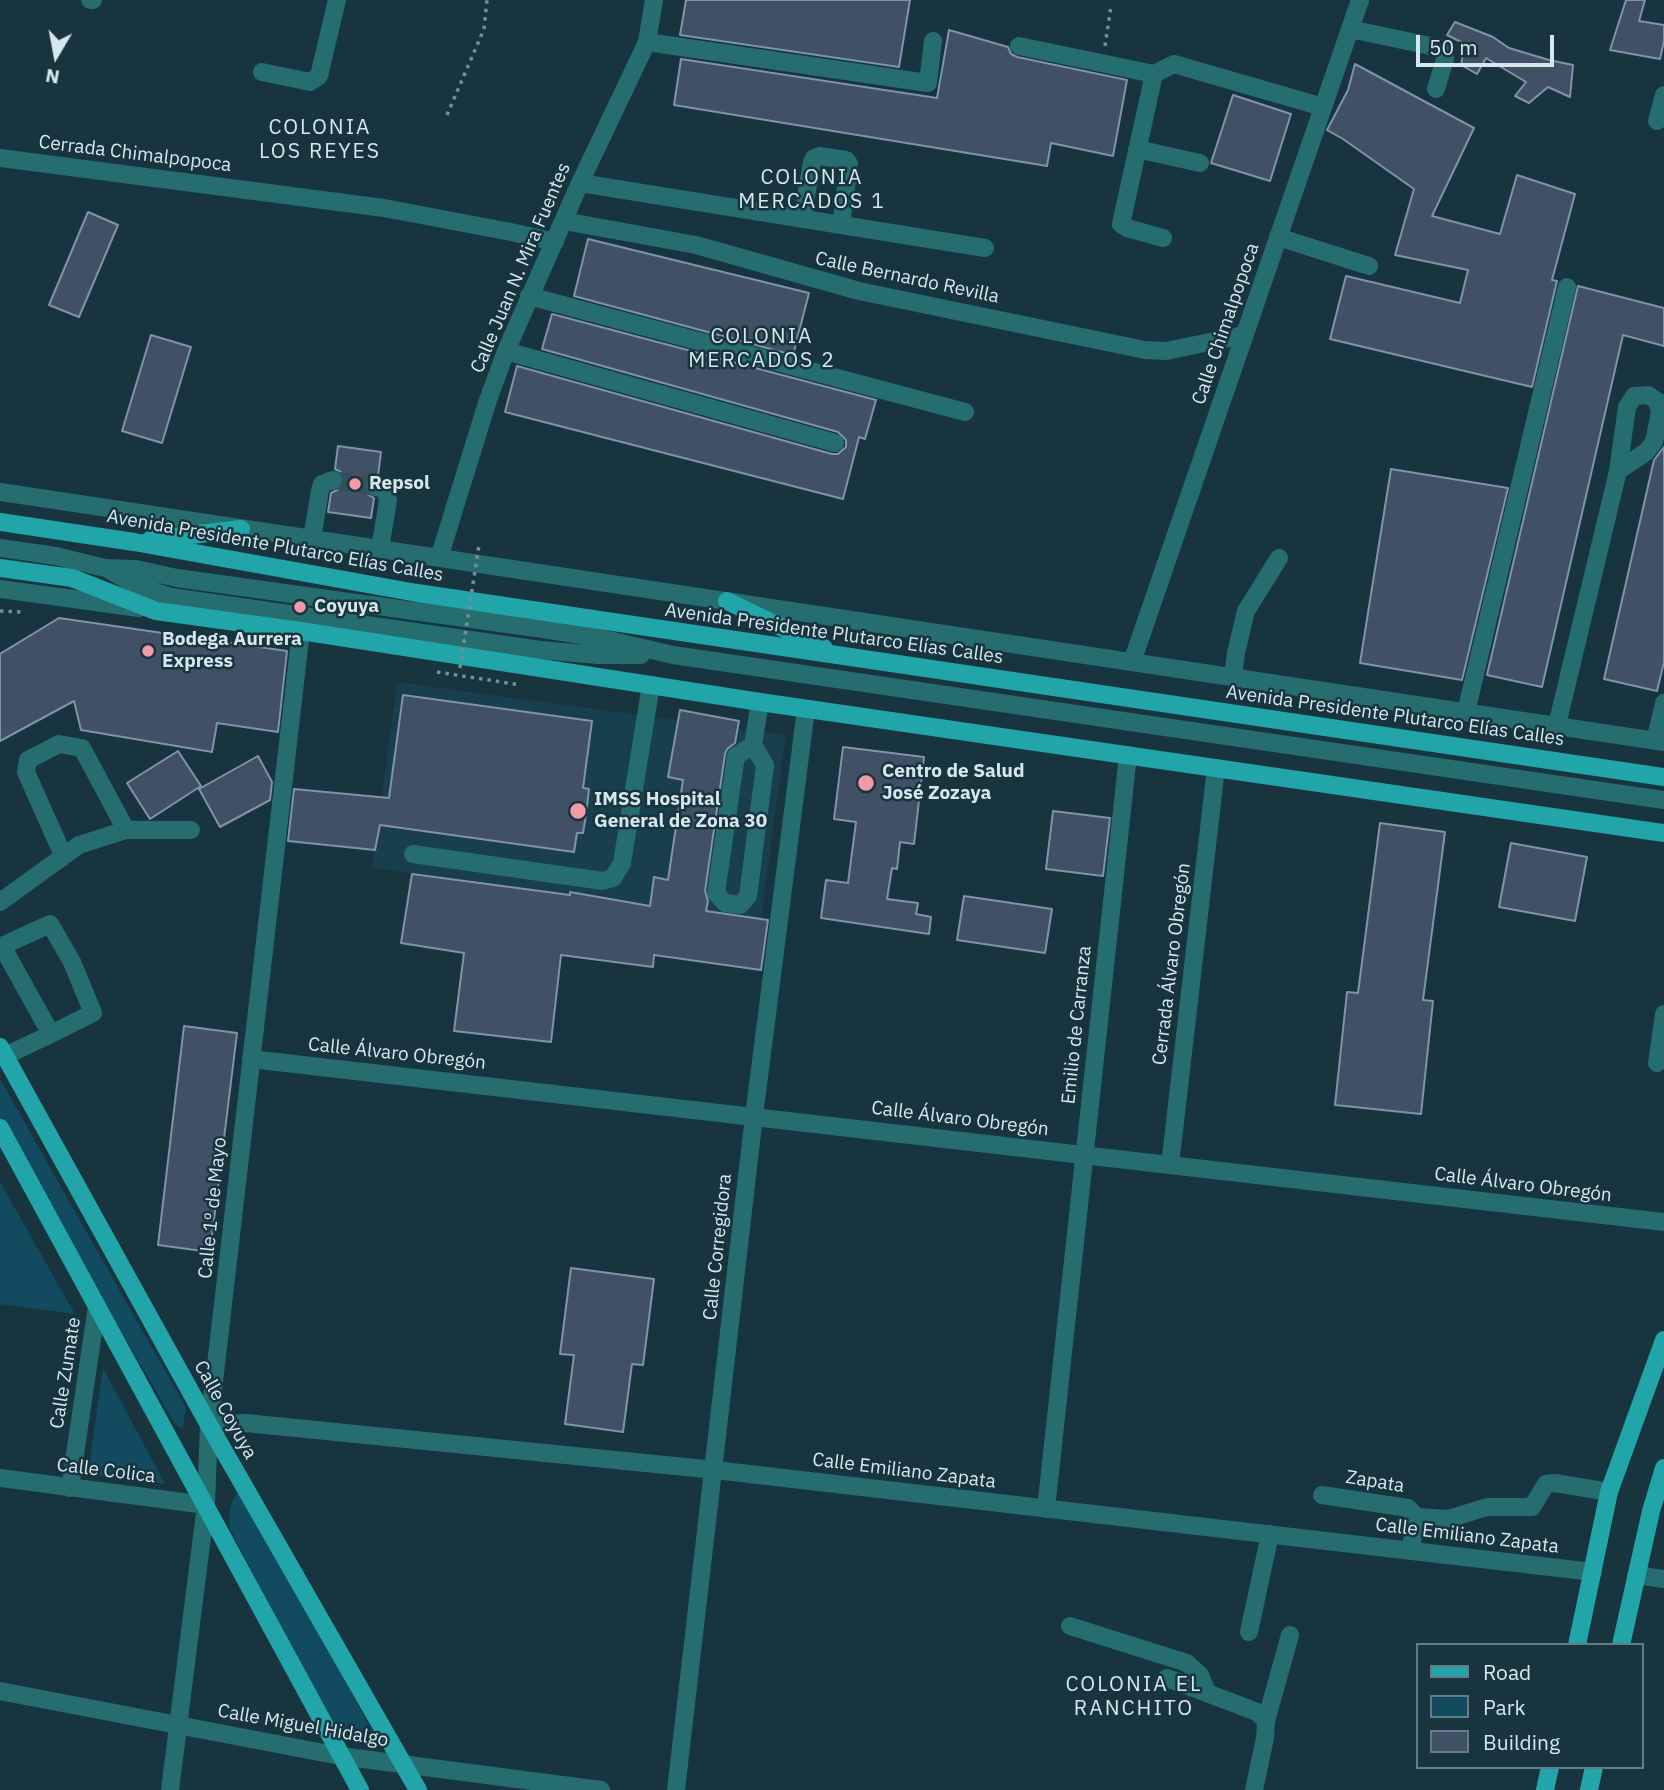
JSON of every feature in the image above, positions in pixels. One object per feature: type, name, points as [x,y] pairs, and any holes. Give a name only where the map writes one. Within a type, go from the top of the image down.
[{"type":"main road","name":"Avenida Presidente Plutarco Elías Calles","points":[[0,522],[134,542],[417,593],[1664,777]]},
{"type":"main road","points":[[134,542],[241,528]]},
{"type":"main road","points":[[0,568],[72,578],[156,611],[806,709],[1664,833]]},
{"type":"main road","points":[[726,601],[843,657]]},
{"type":"main road","name":"Calle Coyuya","points":[[2,1052],[209,1425],[418,1790]]},
{"type":"main road","points":[[2,1133],[360,1790]]},
{"type":"main road","points":[[1577,1643],[1609,1492],[1664,1340]]},
{"type":"main road","points":[[1621,1643],[1651,1511],[1664,1468]]},
{"type":"main road","points":[[1545,1790],[1550,1769]]},
{"type":"main road","points":[[1589,1790],[1594,1769]]},
{"type":"street","points":[[262,72],[310,82],[319,76],[337,0]]},
{"type":"street","name":"Calle Juan N. Mira Fuentes","points":[[439,558],[506,351],[580,183],[647,42],[654,0]]},
{"type":"street","name":"Calle Chimalpopoca","points":[[1132,662],[1360,0]]},
{"type":"street","points":[[1350,29],[1440,48],[1445,59],[1436,89]]},
{"type":"street","points":[[647,42],[928,83],[933,41]]},
{"type":"street","points":[[1019,46],[1154,74],[1174,64],[1323,107]]},
{"type":"street","points":[[1154,74],[1121,224],[1163,238]]},
{"type":"street","points":[[1657,121],[1664,95]]},
{"type":"street","points":[[1137,149],[1200,163]]},
{"type":"street","points":[[802,219],[814,158],[819,156],[846,160],[850,168],[841,225]]},
{"type":"street","name":"Cerrada Chimalpopoca","points":[[0,158],[384,208],[555,242]]},
{"type":"street","points":[[580,183],[985,248]]},
{"type":"street","name":"Calle Bernardo Revilla","points":[[564,221],[696,245],[859,290],[1145,350],[1166,351],[1244,335]]},
{"type":"street","points":[[1278,237],[1369,266]]},
{"type":"street","points":[[1466,712],[1567,287]]},
{"type":"street","points":[[529,296],[965,412]]},
{"type":"street","points":[[506,351],[835,443]]},
{"type":"street","points":[[1557,726],[1618,471]]},
{"type":"street","points":[[312,539],[322,484],[333,480]]},
{"type":"street","points":[[376,487],[385,490],[388,500],[380,549]]},
{"type":"street","name":"Avenida Presidente Plutarco Elías Calles","points":[[0,492],[1660,742]]},
{"type":"street","points":[[0,548],[56,556],[105,568],[135,585],[171,597],[541,650],[598,655],[673,655],[1664,800]]},
{"type":"street","points":[[1233,677],[1246,611],[1279,558]]},
{"type":"street","points":[[0,589],[156,611]]},
{"type":"street","name":"Calle 1º de Mayo","points":[[170,1790],[206,1505],[209,1425],[301,631]]},
{"type":"street","points":[[413,854],[603,881],[613,878],[622,863],[651,685]]},
{"type":"street","points":[[753,745],[736,756],[716,893],[725,903],[740,905],[748,896],[765,765],[753,745],[760,702]]},
{"type":"street","points":[[1660,742],[1664,703]]},
{"type":"street","name":"Calle Corregidora","points":[[676,1790],[754,1116],[806,709]]},
{"type":"street","points":[[63,855],[26,772],[28,760],[59,744],[82,748],[126,831]]},
{"type":"street","name":"Emilio de Carranza","points":[[1046,1508],[1128,755]]},
{"type":"street","name":"Cerrada Álvaro Obregón","points":[[1170,1165],[1216,768]]},
{"type":"street","points":[[0,902],[79,845],[126,831],[191,830]]},
{"type":"street","points":[[2,1052],[51,1034],[93,1013],[66,952],[50,924],[1,947],[51,1034]]},
{"type":"street","points":[[1657,1063],[1664,1014]]},
{"type":"street","name":"Calle Álvaro Obregón","points":[[251,1059],[1664,1222]]},
{"type":"street","name":"Calle Zumate","points":[[70,1488],[97,1306]]},
{"type":"street","name":"Calle Emiliano Zapata","points":[[209,1425],[246,1423],[715,1470],[1593,1572]]},
{"type":"street","name":"Calle Colica","points":[[0,1478],[206,1505]]},
{"type":"street","points":[[1410,1551],[1417,1517],[1448,1519],[1487,1507],[1532,1507],[1546,1484],[1555,1483],[1609,1492]]},
{"type":"street","name":"Zapata","points":[[1322,1495],[1408,1508],[1417,1517]]},
{"type":"street","points":[[1250,1632],[1270,1534]]},
{"type":"street","points":[[1636,1575],[1664,1579]]},
{"type":"street","points":[[1070,1626],[1187,1663],[1199,1675],[1207,1692]]},
{"type":"street","points":[[1254,1790],[1266,1721],[1290,1635]]},
{"type":"street","points":[[1167,1678],[1257,1712],[1266,1721]]},
{"type":"street","name":"Calle Miguel Hidalgo","points":[[0,1691],[340,1756],[601,1790]]},
{"type":"path","points":[[447,115],[484,29],[487,0]]},
{"type":"path","points":[[1102,64],[1111,6]]},
{"type":"path","points":[[460,668],[479,545]]},
{"type":"shaded area","name":"IMSS Hospital General de Zona 30","points":[[397,682],[786,735],[761,919],[372,868]]},
{"type":"green space","points":[[0,1079],[186,1408],[183,1429],[175,1424],[0,1122]]},
{"type":"green space","points":[[0,1182],[75,1314],[0,1304]]},
{"type":"green space","points":[[103,1368],[165,1484],[88,1474]]},
{"type":"green space","points":[[236,1494],[243,1494],[249,1502],[372,1731],[368,1736],[339,1730],[329,1720],[230,1529],[229,1517]]},
{"type":"building","points":[[686,0],[910,0],[899,67],[680,35]]},
{"type":"building","points":[[1626,0],[1645,0],[1639,21],[1664,25],[1660,59],[1610,50]]},
{"type":"building","points":[[1455,22],[1493,37],[1509,48],[1573,65],[1570,97],[1548,87],[1529,103],[1515,96],[1526,82],[1486,58],[1477,74],[1461,65],[1465,44],[1447,35]]},
{"type":"building","points":[[949,30],[1008,47],[1011,54],[1017,57],[1127,80],[1113,156],[1051,143],[1047,166],[674,105],[681,59],[937,98]]},
{"type":"building","points":[[1355,64],[1474,128],[1432,216],[1500,234],[1517,175],[1575,194],[1552,280],[1557,281],[1532,387],[1330,339],[1346,276],[1460,303],[1468,270],[1395,255],[1414,189],[1327,130],[1348,90]]},
{"type":"building","points":[[1233,95],[1291,114],[1270,181],[1211,163]]},
{"type":"building","points":[[88,212],[118,225],[79,317],[49,305]]},
{"type":"building","points":[[588,239],[809,293],[793,355],[574,296]]},
{"type":"building","points":[[1578,286],[1664,308],[1664,346],[1623,335],[1542,687],[1487,675]]},
{"type":"building","points":[[552,314],[876,400],[865,439],[859,437],[843,499],[505,412],[517,366],[832,454],[838,454],[846,447],[846,440],[838,432],[542,349]]},
{"type":"building","points":[[151,335],[191,347],[162,443],[122,431]]},
{"type":"building","name":"Repsol","points":[[338,446],[381,452],[378,476],[369,478],[365,484],[367,494],[374,498],[371,518],[328,512],[331,493],[341,488],[344,481],[341,472],[335,469]]},
{"type":"building","points":[[1664,447],[1664,662],[1657,691],[1604,679],[1654,460]]},
{"type":"building","points":[[1391,469],[1508,488],[1462,680],[1360,663]]},
{"type":"building","points":[[59,618],[287,651],[278,732],[217,723],[212,752],[81,730],[74,701],[0,741],[0,654]]},
{"type":"building","points":[[403,695],[592,721],[583,788],[589,789],[586,815],[583,833],[577,833],[574,852],[380,825],[375,850],[288,841],[294,789],[389,798]]},
{"type":"building","points":[[680,710],[739,721],[735,743],[725,754],[705,891],[708,901],[706,911],[768,920],[761,970],[654,955],[653,967],[561,955],[551,1042],[454,1031],[464,953],[401,943],[412,874],[570,895],[570,892],[650,906],[654,877],[668,880],[683,780],[668,777]]},
{"type":"building","points":[[843,747],[924,757],[914,844],[900,842],[897,869],[892,868],[887,899],[918,903],[916,914],[931,917],[929,934],[821,918],[826,880],[848,883],[856,822],[834,819]]},
{"type":"building","points":[[178,751],[201,786],[150,819],[127,783]]},
{"type":"building","points":[[258,756],[272,782],[270,800],[220,827],[199,789]]},
{"type":"building","points":[[1053,811],[1110,818],[1103,876],[1046,869]]},
{"type":"building","points":[[1380,823],[1445,832],[1423,1000],[1433,1001],[1421,1114],[1335,1105],[1347,992],[1358,993]]},
{"type":"building","points":[[1511,843],[1587,857],[1575,921],[1499,907]]},
{"type":"building","points":[[964,896],[1052,909],[1045,953],[957,940]]},
{"type":"building","points":[[184,1026],[237,1033],[210,1252],[158,1245]]},
{"type":"building","points":[[571,1268],[654,1279],[643,1365],[632,1364],[623,1432],[565,1424],[574,1355],[560,1354]]},
{"type":"tunnel","points":[[333,480],[376,487]]},
{"type":"place","name":"Repsol","points":[[355,484]]},
{"type":"place","name":"Coyuya","points":[[300,607]]},
{"type":"place","name":"Bodega Aurrera Express","points":[[148,651]]},
{"type":"place","name":"Centro de Salud José Zozaya","points":[[866,783]]},
{"type":"place","name":"IMSS Hospital General de Zona 30","points":[[578,811]]},
{"type":"district","name":"COLONIA LOS REYES","points":[[320,140]]},
{"type":"district","name":"COLONIA MERCADOS 1","points":[[812,190]]},
{"type":"district","name":"COLONIA MERCADOS 2","points":[[762,349]]},
{"type":"district","name":"COLONIA EL RANCHITO","points":[[1134,1697]]}]
